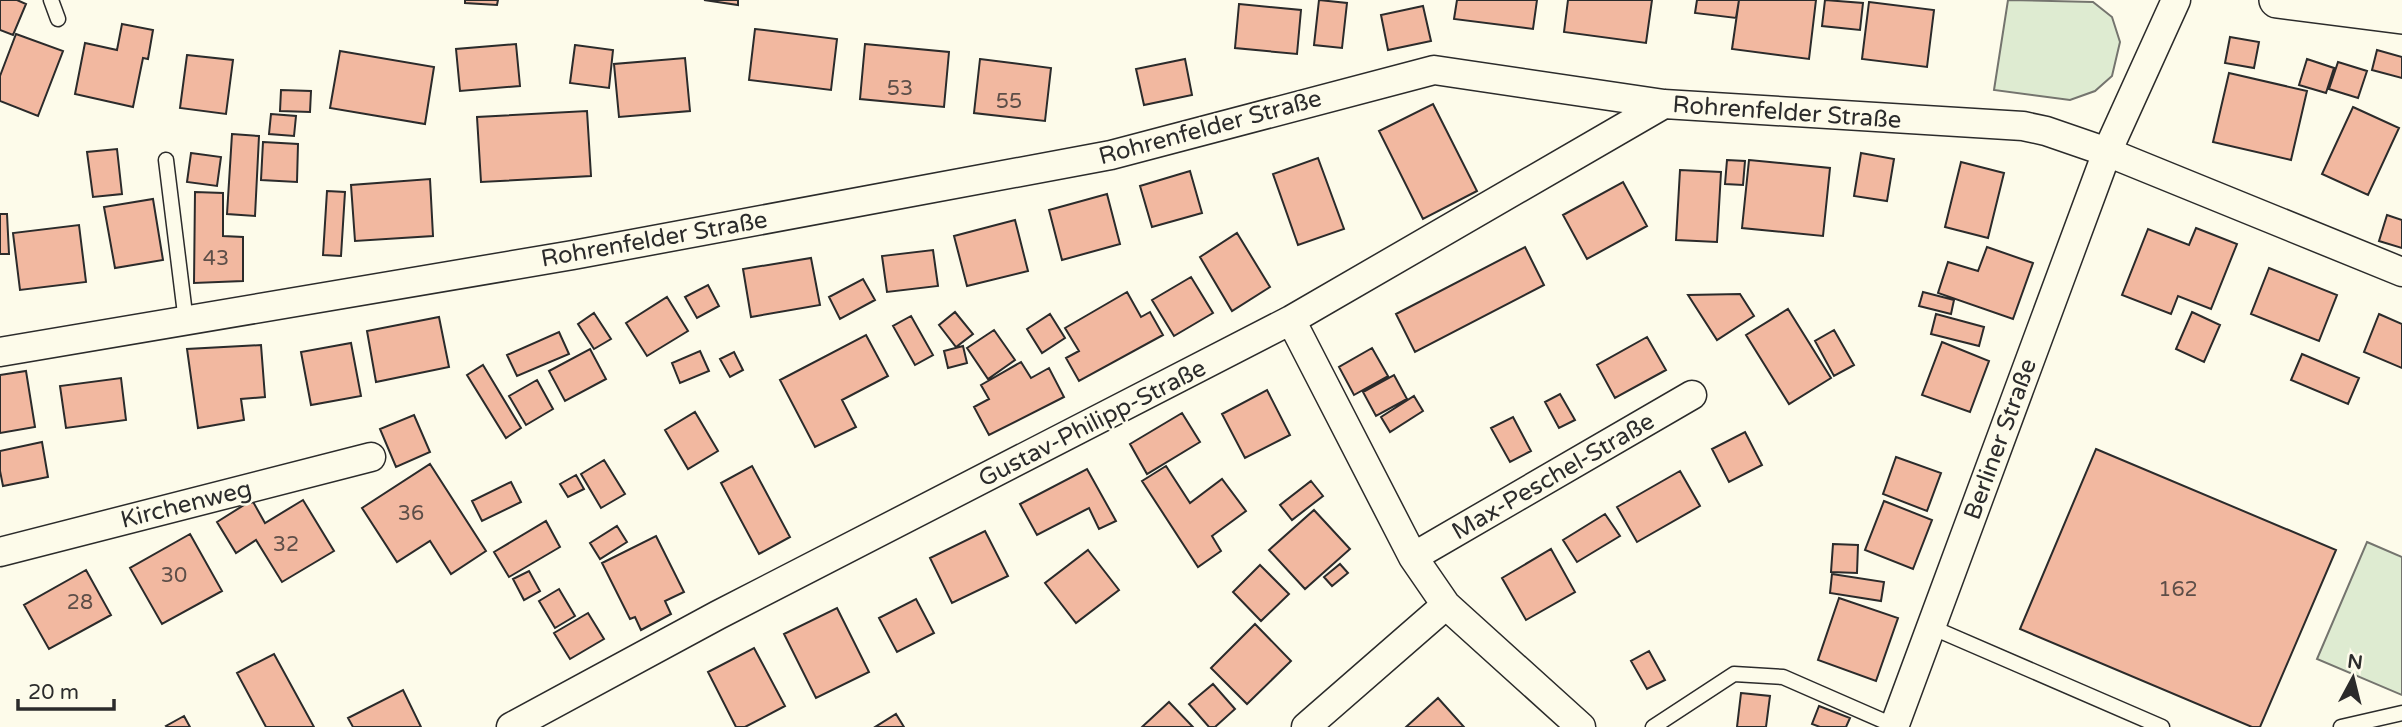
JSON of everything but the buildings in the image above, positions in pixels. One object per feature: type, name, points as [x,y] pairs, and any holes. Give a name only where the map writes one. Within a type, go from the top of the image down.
[{"type":"street","name":"Berliner Straße","points":[[1894,726],[2106,152],[2176,0]]},
{"type":"street","points":[[2277,0],[2402,16]]},
{"type":"street","name":"Rohrenfelder Straße","points":[[0,352],[573,255],[1111,155],[1192,131],[1434,69],[1664,104],[2023,126],[2046,131],[2106,152],[2402,272]]},
{"type":"street","name":"Gustav-Philipp-Straße","points":[[511,727],[718,615],[1291,320],[1664,104]]},
{"type":"street","points":[[1291,320],[1413,557],[1446,605],[1581,727]]},
{"type":"street","name":"Max-Peschel-Straße","points":[[1413,557],[1692,395]]},
{"type":"street","name":"Kirchenweg","points":[[0,552],[371,457]]},
{"type":"street","points":[[1306,727],[1446,605]]},
{"type":"lane","points":[[51,0],[58,19]]},
{"type":"lane","points":[[166,160],[186,322]]},
{"type":"lane","points":[[1931,627],[2162,727]]},
{"type":"lane","points":[[1653,727],[1734,674],[1783,677],[1894,726]]},
{"type":"lane","points":[[2341,727],[2402,713]]},
{"type":"green space","points":[[2008,0],[2093,2],[2112,17],[2120,42],[2112,76],[2095,91],[2070,100],[1994,90]]},
{"type":"green space","points":[[2367,542],[2402,557],[2402,695],[2317,659]]}]
